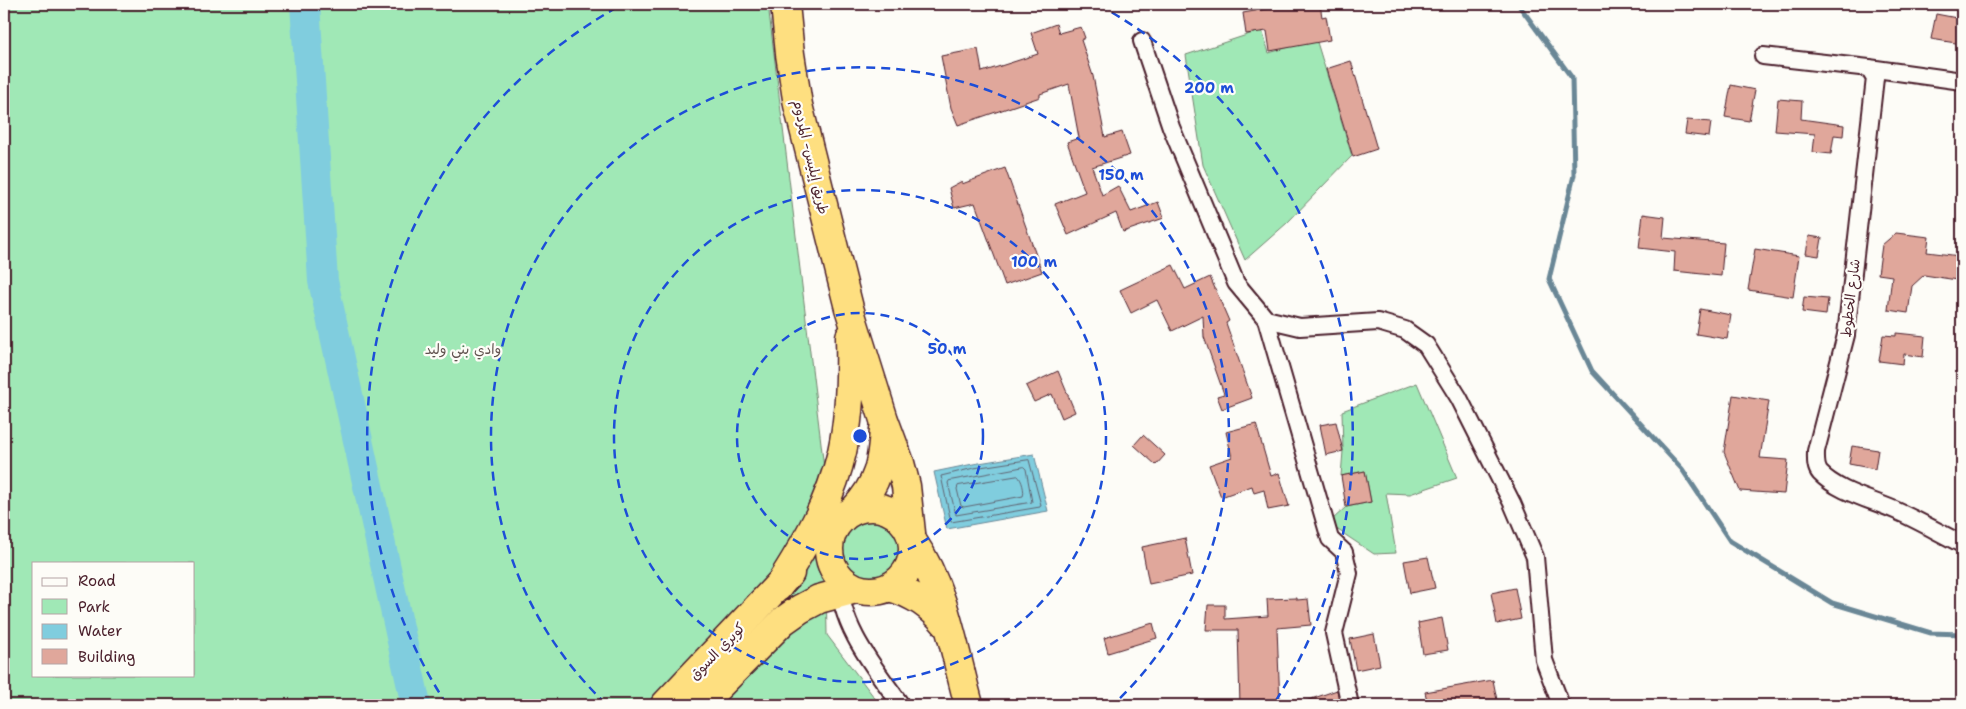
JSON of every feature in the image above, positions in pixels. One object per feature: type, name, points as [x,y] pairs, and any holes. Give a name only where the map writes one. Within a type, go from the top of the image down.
[{"type":"highway","name":"طريق إيليس- المردوم","points":[[785,4],[798,105],[849,308]]},
{"type":"highway","points":[[759,626],[783,621],[800,608],[845,586],[873,591],[890,587],[901,579],[909,568],[913,556],[906,486],[849,308]]},
{"type":"highway","points":[[759,626],[778,587],[811,532],[834,480],[847,422],[850,381],[849,308]]},
{"type":"highway","points":[[778,587],[873,486],[879,472],[882,457],[884,420]]},
{"type":"highway","points":[[845,586],[830,561],[829,553],[829,544],[844,518],[867,506],[881,507],[893,512],[904,521],[932,573],[969,705]]},
{"type":"highway","points":[[890,587],[901,590],[922,601],[947,625]]},
{"type":"highway","name":"كوبري السوق","points":[[664,705],[759,626]]},
{"type":"highway","name":"كوبري السوق","points":[[700,705],[759,626]]},
{"type":"street","points":[[1142,41],[1171,127],[1236,283],[1266,319],[1330,539],[1344,552],[1349,573],[1334,633],[1350,705]]},
{"type":"street","points":[[1763,56],[1962,81]]},
{"type":"street","name":"شارع الخطوط","points":[[1869,68],[1875,78],[1846,336],[1816,451],[1816,466],[1819,472],[1835,483],[1896,510],[1962,544]]},
{"type":"street","points":[[1266,319],[1300,327],[1378,322],[1405,330],[1426,345],[1459,398],[1512,502],[1535,557],[1544,660],[1561,705]]},
{"type":"street","points":[[845,586],[851,628],[862,648],[901,705]]},
{"type":"green space","name":"وادي بني وليد","points":[[4,4],[768,4],[824,468],[827,635],[880,705],[4,705]]},
{"type":"green space","points":[[1262,30],[1269,53],[1316,39],[1352,156],[1287,223],[1245,260],[1203,165],[1186,55]]},
{"type":"green space","points":[[1417,383],[1457,478],[1410,494],[1386,493],[1396,553],[1374,554],[1335,528],[1332,520],[1346,507],[1371,502],[1365,471],[1341,476],[1343,451],[1342,411]]},
{"type":"green space","points":[[870,521],[881,523],[891,529],[897,539],[899,550],[897,561],[891,571],[881,577],[870,579],[859,577],[849,571],[843,561],[841,550],[843,539],[849,529],[859,523]]},
{"type":"water","points":[[1034,454],[1048,511],[947,529],[934,472]]},
{"type":"building","points":[[1296,4],[1320,4],[1322,17],[1326,16],[1330,40],[1270,51],[1267,31],[1246,34],[1243,13]]},
{"type":"building","points":[[1936,14],[1962,19],[1962,44],[1931,39]]},
{"type":"building","points":[[1056,24],[1059,33],[1081,27],[1085,38],[1081,40],[1093,76],[1105,137],[1122,132],[1130,155],[1092,167],[1102,195],[1118,186],[1131,212],[1158,202],[1164,218],[1123,232],[1116,213],[1068,235],[1055,204],[1085,192],[1067,142],[1079,138],[1069,84],[1040,94],[1040,97],[958,125],[951,108],[941,56],[978,49],[982,72],[1038,54],[1031,33]]},
{"type":"building","points":[[1351,61],[1377,149],[1353,157],[1326,69]]},
{"type":"building","points":[[1731,85],[1755,90],[1749,121],[1725,117]]},
{"type":"building","points":[[1778,99],[1802,101],[1801,119],[1844,125],[1843,136],[1834,135],[1831,154],[1813,152],[1815,134],[1775,131]]},
{"type":"building","points":[[1687,120],[1711,122],[1709,137],[1685,134]]},
{"type":"building","points":[[1005,168],[1042,272],[1005,285],[975,203],[954,208],[949,188],[962,181],[962,184]]},
{"type":"building","points":[[1643,214],[1665,217],[1663,238],[1724,243],[1721,276],[1674,271],[1675,252],[1639,248]]},
{"type":"building","points":[[1896,233],[1929,237],[1927,252],[1960,256],[1957,280],[1924,275],[1912,286],[1908,313],[1888,310],[1892,276],[1878,274],[1882,245]]},
{"type":"building","points":[[1809,236],[1822,238],[1819,256],[1806,254]]},
{"type":"building","points":[[1755,249],[1799,256],[1793,297],[1748,290]]},
{"type":"building","points":[[1173,265],[1185,289],[1210,277],[1229,321],[1226,323],[1252,398],[1222,409],[1217,396],[1224,394],[1204,337],[1203,316],[1172,331],[1157,300],[1131,313],[1120,290]]},
{"type":"building","points":[[1804,297],[1828,299],[1826,315],[1802,312]]},
{"type":"building","points":[[1700,309],[1731,315],[1727,339],[1696,334]]},
{"type":"building","points":[[1896,333],[1925,336],[1923,357],[1904,354],[1903,364],[1879,361],[1883,335],[1896,336]]},
{"type":"building","points":[[1058,371],[1075,412],[1062,418],[1052,394],[1034,402],[1026,386]]},
{"type":"building","points":[[1733,395],[1769,401],[1760,458],[1788,460],[1784,494],[1740,491],[1724,452]]},
{"type":"building","points":[[1336,422],[1343,451],[1326,455],[1320,425]]},
{"type":"building","points":[[1256,424],[1271,476],[1279,473],[1289,506],[1268,510],[1264,490],[1254,493],[1252,486],[1221,497],[1209,465],[1232,457],[1226,432]]},
{"type":"building","points":[[1143,435],[1165,455],[1156,465],[1134,445]]},
{"type":"building","points":[[1852,446],[1878,450],[1875,469],[1849,464]]},
{"type":"building","points":[[1365,471],[1371,502],[1346,507],[1341,476]]},
{"type":"building","points":[[1185,538],[1192,575],[1149,584],[1142,547]]},
{"type":"building","points":[[1428,557],[1435,588],[1410,593],[1404,561]]},
{"type":"building","points":[[1515,588],[1521,619],[1497,624],[1491,593]]},
{"type":"building","points":[[1297,598],[1297,600],[1308,599],[1311,625],[1277,628],[1280,705],[1240,705],[1238,630],[1206,630],[1208,605],[1225,605],[1225,619],[1268,616],[1267,599]]},
{"type":"building","points":[[1442,618],[1448,650],[1423,654],[1418,623]]},
{"type":"building","points":[[1153,623],[1157,638],[1108,653],[1104,638]]},
{"type":"building","points":[[1374,634],[1380,665],[1356,670],[1350,639]]},
{"type":"building","points":[[1493,680],[1498,705],[1428,705],[1425,692]]},
{"type":"building","points":[[1337,690],[1340,705],[1300,705],[1300,703]]},
{"type":"waterway","name":"وادي بني وليد","points":[[305,4],[323,281],[416,705]]},
{"type":"waterway","points":[[1518,4],[1572,78],[1574,175],[1549,279],[1592,371],[1682,469],[1730,541],[1832,603],[1931,633],[1962,634]]}]
